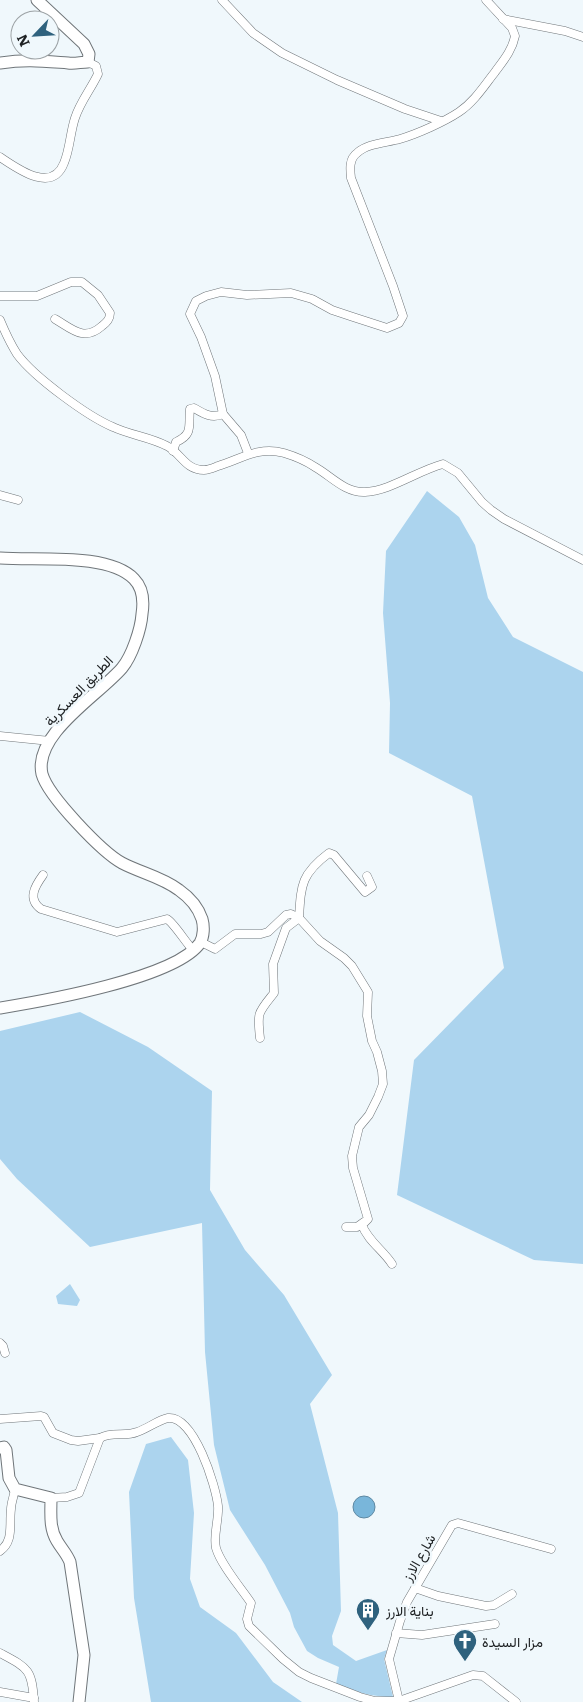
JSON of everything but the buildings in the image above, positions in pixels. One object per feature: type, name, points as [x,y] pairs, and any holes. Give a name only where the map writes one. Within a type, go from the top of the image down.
[{"type":"main road","points":[[0,63],[28,60],[68,63],[88,62],[89,54],[84,44],[37,0]]},
{"type":"main road","name":"الطريق العسكرية","points":[[0,558],[64,559],[100,564],[127,573],[134,579],[142,592],[143,603],[140,632],[123,667],[102,689],[68,718],[50,741],[41,763],[44,779],[50,789],[87,833],[108,854],[135,869],[171,885],[191,900],[199,912],[204,926],[197,946]]},
{"type":"main road","points":[[0,1008],[77,993],[142,976],[174,963],[197,946]]},
{"type":"main road","points":[[0,1448],[6,1450],[9,1478],[15,1489],[51,1498],[51,1527],[55,1538],[70,1562],[84,1652],[79,1702]]},
{"type":"street","points":[[222,0],[253,33],[282,53],[405,110],[441,121]]},
{"type":"street","points":[[248,454],[241,435],[223,414],[215,376],[201,337],[190,314],[196,301],[221,292],[247,295],[291,293],[312,299],[332,310],[387,328],[399,324],[403,316],[351,178],[350,166],[353,157],[358,151],[368,146],[416,133],[459,112],[478,95],[509,54],[515,36],[512,28],[486,0]]},
{"type":"street","points":[[501,18],[565,31],[583,37]]},
{"type":"street","points":[[0,157],[23,172],[39,178],[55,176],[60,172],[79,105],[98,74],[96,66],[88,62]]},
{"type":"street","points":[[0,296],[37,296],[71,282],[82,282],[98,295],[110,313],[107,322],[95,332],[88,334],[76,331],[55,320]]},
{"type":"street","points":[[0,320],[11,344],[32,371],[82,410],[106,424],[165,445],[185,464],[202,470],[209,470],[248,454],[269,452],[285,454],[314,466],[345,488],[364,492],[385,487],[426,469],[443,464],[458,473],[490,510],[583,560]]},
{"type":"street","points":[[173,451],[176,442],[187,435],[190,430],[188,423],[190,409],[194,408],[204,414],[216,417],[223,414]]},
{"type":"street","points":[[0,495],[18,500]]},
{"type":"street","points":[[0,736],[50,741]]},
{"type":"street","points":[[260,1038],[258,1020],[260,1010],[274,993],[273,964],[286,928],[298,918],[304,877],[329,853],[334,855],[365,892],[372,887],[367,876]]},
{"type":"street","points":[[42,875],[36,886],[33,898],[36,905],[41,909],[117,932],[167,920],[172,923],[180,935],[197,946],[216,948],[235,934],[264,933],[272,929],[286,915],[290,914],[298,918],[316,937],[352,966],[368,992],[367,1016],[372,1041],[382,1071],[382,1084],[378,1097],[369,1115],[360,1127],[352,1156],[353,1168],[368,1219]]},
{"type":"street","points":[[346,1228],[357,1226],[368,1219]]},
{"type":"street","points":[[368,1219],[362,1225],[367,1236],[385,1253],[392,1264]]},
{"type":"street","points":[[0,1343],[5,1353]]},
{"type":"street","points":[[0,1419],[41,1416],[53,1433],[78,1441],[112,1434],[134,1433],[168,1418],[178,1420],[183,1424],[199,1448],[212,1477],[218,1507],[216,1547],[236,1582],[251,1603],[247,1619],[250,1628],[283,1660],[305,1675],[375,1701],[412,1700],[474,1675],[483,1676],[516,1702]]},
{"type":"street","points":[[51,1498],[67,1498],[79,1493],[100,1438]]},
{"type":"street","points":[[0,1551],[9,1540],[11,1509],[15,1489]]},
{"type":"street","name":"شارع الارز","points":[[399,1701],[389,1664],[396,1633],[407,1602],[452,1525],[455,1523],[551,1549]]},
{"type":"street","points":[[415,1588],[438,1596],[486,1606],[494,1605],[512,1594]]},
{"type":"street","points":[[396,1633],[422,1635],[495,1624]]},
{"type":"street","points":[[0,1653],[17,1662],[28,1672],[32,1683],[34,1700],[0,1692]]},
{"type":"shaded area","points":[[427,491],[459,517],[475,545],[488,598],[513,637],[583,672],[583,1264],[534,1260],[397,1195],[414,1060],[504,968],[472,796],[389,753],[390,703],[383,613],[386,551]]},
{"type":"shaded area","points":[[80,1012],[148,1047],[212,1091],[210,1190],[245,1250],[284,1295],[332,1375],[310,1404],[338,1513],[341,1611],[332,1636],[333,1645],[356,1661],[387,1650],[384,1659],[393,1697],[364,1694],[336,1684],[339,1667],[307,1651],[265,1565],[230,1510],[214,1445],[205,1352],[202,1223],[90,1247],[17,1179],[0,1159],[0,1031]]},
{"type":"shaded area","points":[[70,1284],[80,1300],[77,1306],[58,1304],[56,1296]]},
{"type":"shaded area","points":[[171,1437],[188,1460],[194,1513],[190,1579],[200,1607],[236,1633],[273,1682],[302,1702],[151,1702],[134,1598],[129,1492],[146,1444]]},
{"type":"shaded area","points":[[364,1496],[372,1499],[375,1507],[372,1515],[364,1518],[356,1515],[353,1507],[356,1499]]},
{"type":"place","name":"بناية الارز","points":[[368,1631]]},
{"type":"place","name":"مزار السيدة","points":[[465,1662]]}]
